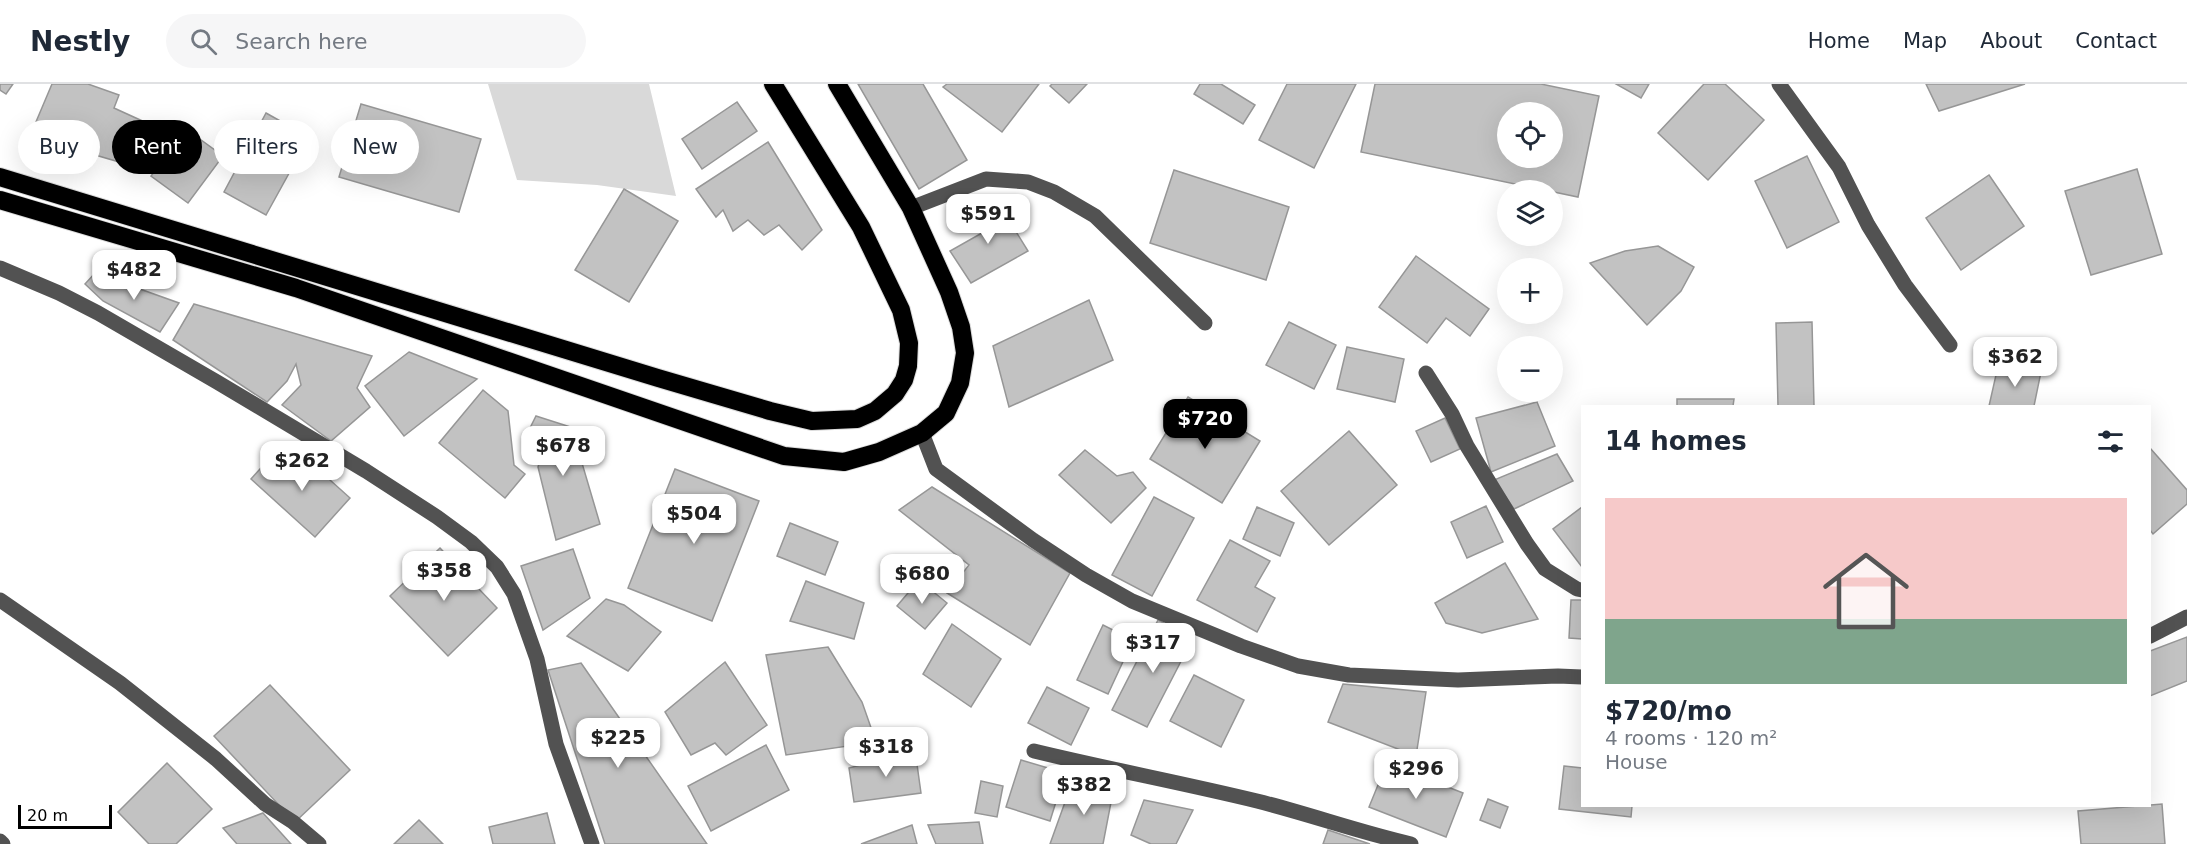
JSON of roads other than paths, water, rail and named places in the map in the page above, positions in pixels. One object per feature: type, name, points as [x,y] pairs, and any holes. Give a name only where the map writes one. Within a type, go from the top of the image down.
[{"type":"highway","points":[[0,177],[770,411],[812,421],[857,419],[875,411],[895,394],[904,380],[908,366],[909,343],[901,310],[861,228],[773,84]]},
{"type":"highway","points":[[0,200],[296,288],[784,456],[844,462],[879,452],[922,433],[946,413],[960,383],[965,353],[961,327],[949,292],[911,208],[837,84]]},
{"type":"street","points":[[1779,84],[1839,167],[1868,225],[1905,285],[1950,345]]},
{"type":"street","points":[[911,208],[986,179],[1029,182],[1054,192],[1095,216],[1205,324]]},
{"type":"street","points":[[0,268],[88,308],[366,471],[437,517],[471,542],[497,567],[514,594],[537,659],[556,744],[592,844]]},
{"type":"street","points":[[1426,373],[1452,414],[1467,446],[1527,544],[1545,569],[1581,590]]},
{"type":"street","points":[[922,433],[936,469],[1033,540],[1086,575],[1132,601],[1241,646],[1298,666],[1349,675],[1458,680],[1581,677]]},
{"type":"street","points":[[0,600],[120,683],[216,759],[265,804],[293,822],[319,844]]},
{"type":"street","points":[[2151,635],[2187,617]]},
{"type":"street","points":[[1034,751],[1240,797],[1311,815],[1374,836],[1411,844]]}]
